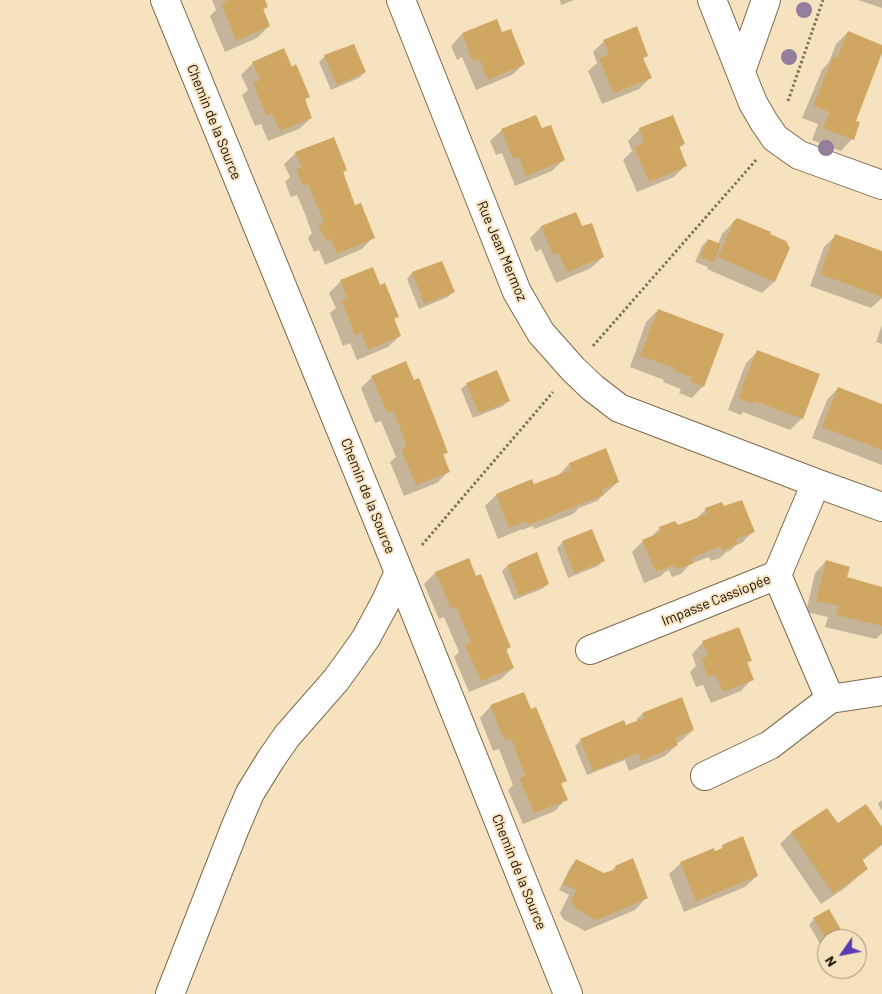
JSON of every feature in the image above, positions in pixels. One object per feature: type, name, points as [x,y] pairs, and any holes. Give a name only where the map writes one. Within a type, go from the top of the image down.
[{"type":"street","name":"Chemin de la Source","points":[[164,0],[399,572],[568,994]]},
{"type":"street","name":"Rue Jean Mermoz","points":[[401,0],[517,292],[541,333],[573,369],[619,408],[882,507]]},
{"type":"street","points":[[712,0],[753,103],[775,138],[799,155],[882,185]]},
{"type":"street","points":[[741,71],[766,0]]},
{"type":"street","name":"Impasse Cassiopée","points":[[590,650],[777,575],[816,483]]},
{"type":"street","points":[[170,994],[250,793],[287,736],[336,680],[366,638],[399,572]]},
{"type":"street","points":[[777,575],[830,698]]},
{"type":"street","points":[[705,776],[770,745],[830,698],[882,691]]},
{"type":"path","points":[[399,572],[775,138],[823,0]]},
{"type":"building","points":[[228,0],[265,0],[268,7],[263,9],[270,26],[236,41],[221,4]]},
{"type":"building","points":[[497,19],[502,32],[511,29],[525,64],[488,80],[479,59],[473,62],[462,33]]},
{"type":"building","points":[[637,26],[648,56],[643,58],[652,78],[614,93],[599,59],[609,54],[603,40]]},
{"type":"building","points":[[848,31],[882,45],[882,53],[856,121],[860,122],[854,140],[823,128],[829,112],[813,106],[833,57],[837,58]]},
{"type":"building","points":[[354,44],[366,72],[337,85],[324,55]]},
{"type":"building","points":[[284,48],[292,67],[296,64],[310,97],[305,99],[312,118],[280,131],[272,113],[267,116],[259,99],[253,83],[260,80],[252,62]]},
{"type":"building","points":[[536,115],[542,128],[551,125],[565,160],[526,176],[519,157],[513,159],[501,129]]},
{"type":"building","points":[[673,115],[685,144],[679,146],[687,166],[649,182],[634,147],[644,143],[639,128]]},
{"type":"building","points":[[334,137],[347,170],[343,172],[355,205],[361,203],[375,238],[337,254],[331,239],[326,241],[318,225],[324,222],[308,184],[303,186],[296,169],[302,167],[295,152]]},
{"type":"building","points":[[576,212],[582,226],[592,223],[604,257],[567,272],[559,253],[553,255],[541,226]]},
{"type":"building","points":[[737,218],[771,232],[770,234],[786,241],[790,248],[775,282],[718,257],[733,222]]},
{"type":"building","points":[[835,234],[882,251],[882,297],[820,274]]},
{"type":"building","points":[[708,239],[721,244],[714,262],[700,257]]},
{"type":"building","points":[[442,261],[455,292],[424,304],[412,272]]},
{"type":"building","points":[[373,267],[380,285],[385,283],[399,317],[394,318],[401,336],[368,350],[361,332],[355,335],[341,300],[347,298],[340,280]]},
{"type":"building","points":[[658,309],[724,334],[704,387],[690,381],[691,377],[674,371],[675,368],[640,356]]},
{"type":"building","points":[[757,350],[820,374],[803,419],[754,401],[753,404],[738,398]]},
{"type":"building","points":[[406,361],[414,380],[419,378],[448,453],[443,454],[450,472],[416,485],[401,449],[407,447],[393,410],[387,413],[371,376]]},
{"type":"building","points":[[497,370],[510,401],[479,413],[466,383]]},
{"type":"building","points":[[838,387],[882,404],[882,450],[822,427]]},
{"type":"building","points":[[606,448],[619,482],[602,490],[604,495],[528,525],[526,521],[509,528],[496,494],[532,479],[534,484],[571,470],[569,463]]},
{"type":"building","points":[[742,500],[755,532],[736,539],[738,544],[722,551],[721,546],[692,558],[694,563],[676,569],[674,565],[656,572],[642,540],[661,532],[659,527],[675,521],[678,525],[707,514],[705,508],[722,502],[724,506]]},
{"type":"building","points":[[592,529],[605,561],[574,573],[562,541]]},
{"type":"building","points":[[537,552],[549,584],[519,596],[507,565]]},
{"type":"building","points":[[469,558],[476,576],[481,574],[511,647],[506,649],[514,668],[481,681],[465,645],[471,642],[456,607],[451,608],[435,572]]},
{"type":"building","points":[[826,560],[850,567],[847,577],[882,587],[882,626],[836,615],[839,606],[816,601]]},
{"type":"building","points":[[739,627],[752,661],[747,662],[754,680],[723,692],[715,674],[708,677],[701,659],[708,656],[702,641]]},
{"type":"building","points":[[524,692],[531,709],[536,707],[567,781],[561,783],[568,800],[534,813],[519,778],[525,776],[511,738],[505,741],[490,705]]},
{"type":"building","points":[[682,697],[694,730],[675,738],[678,745],[641,761],[638,753],[593,771],[580,739],[624,720],[626,725],[644,718],[642,713]]},
{"type":"building","points":[[866,804],[882,827],[882,844],[862,859],[868,869],[833,894],[791,832],[827,808],[838,823]]},
{"type":"building","points":[[743,836],[758,876],[696,901],[680,862],[714,848],[715,851],[723,848],[722,845]]},
{"type":"building","points":[[633,858],[648,898],[597,920],[575,908],[571,901],[576,890],[563,884],[576,859],[604,873],[616,869],[615,866]]},
{"type":"building","points":[[829,909],[841,929],[820,929],[813,918]]}]
